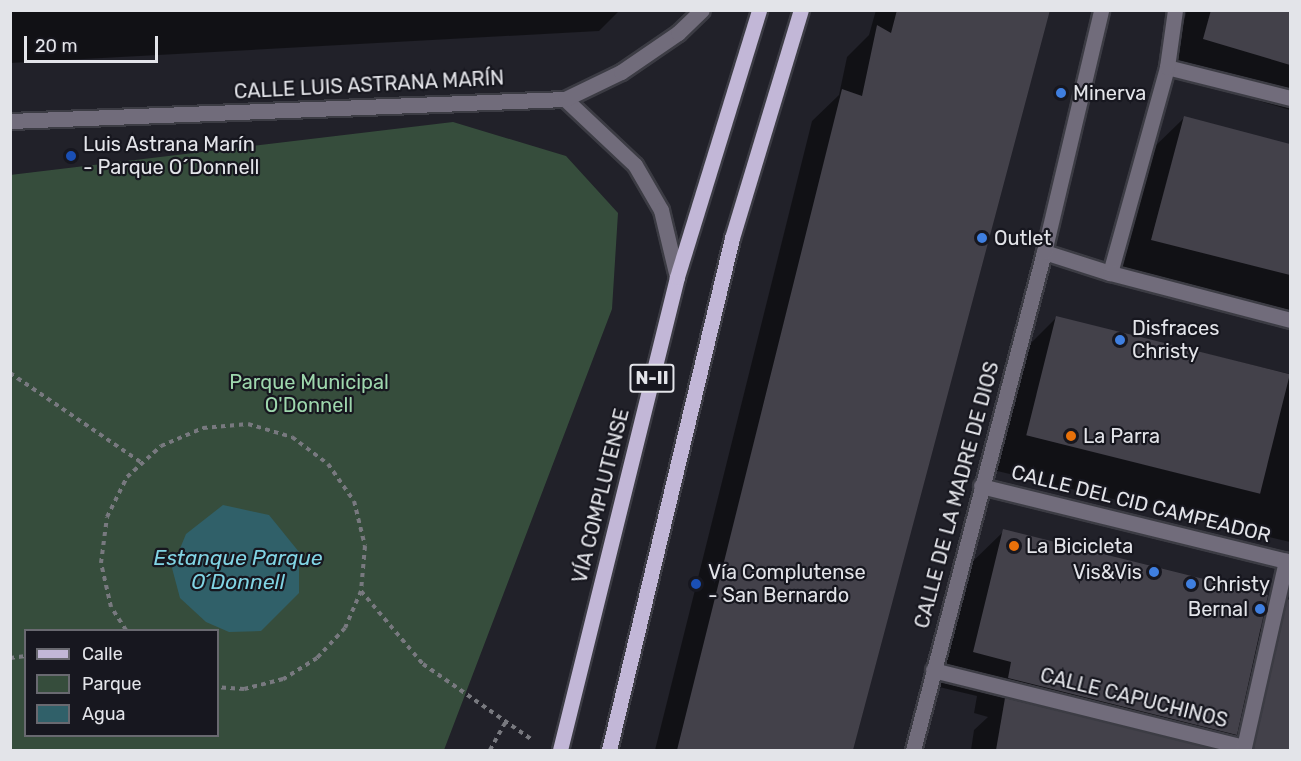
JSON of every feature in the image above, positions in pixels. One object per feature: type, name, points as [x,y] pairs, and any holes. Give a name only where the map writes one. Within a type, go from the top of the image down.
[{"type":"main road","name":"VÍA COMPLUTENSE","points":[[560,750],[677,277],[759,10]]},
{"type":"main road","name":"N-II","points":[[609,750],[730,248],[801,10]]},
{"type":"street","name":"CALLE LUIS ASTRANA MARÍN","points":[[10,122],[565,99],[621,72],[678,33],[702,10]]},
{"type":"street","name":"CALLE DE LA MADRE DE DIOS","points":[[912,750],[1044,252],[1101,10]]},
{"type":"street","points":[[1110,273],[1167,67],[1175,10]]},
{"type":"street","points":[[1167,67],[1290,98]]},
{"type":"street","points":[[565,99],[635,165],[661,210],[677,277]]},
{"type":"street","points":[[1044,252],[1110,273],[1290,320]]},
{"type":"street","name":"CALLE DEL CID CAMPEADOR","points":[[981,486],[1288,562]]},
{"type":"street","name":"CALLE CAPUCHINOS","points":[[933,670],[1244,747],[1288,562]]},
{"type":"path","points":[[10,373],[142,463]]},
{"type":"path","points":[[125,629],[111,607],[101,563],[107,518],[127,477],[161,446],[202,428],[248,424],[292,437],[328,464],[354,501],[365,546],[361,591],[345,628],[318,658],[284,679],[244,688],[219,687]]},
{"type":"path","points":[[361,591],[423,664],[505,723],[540,745]]},
{"type":"path","points":[[490,750],[505,723]]},
{"type":"green space","name":"Parque Municipal O'Donnell","points":[[453,122],[566,156],[618,213],[612,309],[444,750],[11,750],[10,175]]},
{"type":"water","name":"Estanque Parque O´Donnell","points":[[223,505],[269,515],[299,552],[299,593],[261,631],[229,632],[206,622],[180,598],[172,568],[186,534]]},
{"type":"building","points":[[897,10],[1050,10],[853,750],[677,750],[842,89],[862,96],[877,25],[891,33]]},
{"type":"building","points":[[1211,10],[1290,10],[1290,65],[1203,39]]},
{"type":"building","points":[[1184,116],[1290,144],[1290,275],[1151,240]]},
{"type":"building","points":[[1056,316],[1290,374],[1260,494],[1026,435]]},
{"type":"building","points":[[1003,529],[1268,595],[1237,735],[1008,678],[1011,662],[973,652]]},
{"type":"building","points":[[1287,599],[1290,600],[1290,750],[1253,750]]},
{"type":"building","points":[[1005,698],[1218,750],[996,750]]},
{"type":"place","name":"Minerva","points":[[1061,93]]},
{"type":"place","name":"Luis Astrana Marín - Parque O´Donnell","points":[[71,156]]},
{"type":"place","name":"Outlet","points":[[982,238]]},
{"type":"place","name":"Disfraces Christy","points":[[1120,340]]},
{"type":"place","name":"La Parra","points":[[1071,436]]},
{"type":"place","name":"La Bicicleta","points":[[1014,546]]},
{"type":"place","name":"Vis&Vis","points":[[1154,572]]},
{"type":"place","name":"Vía Complutense - San Bernardo","points":[[696,584]]},
{"type":"place","name":"Christy","points":[[1191,584]]},
{"type":"place","name":"Bernal","points":[[1260,609]]}]
